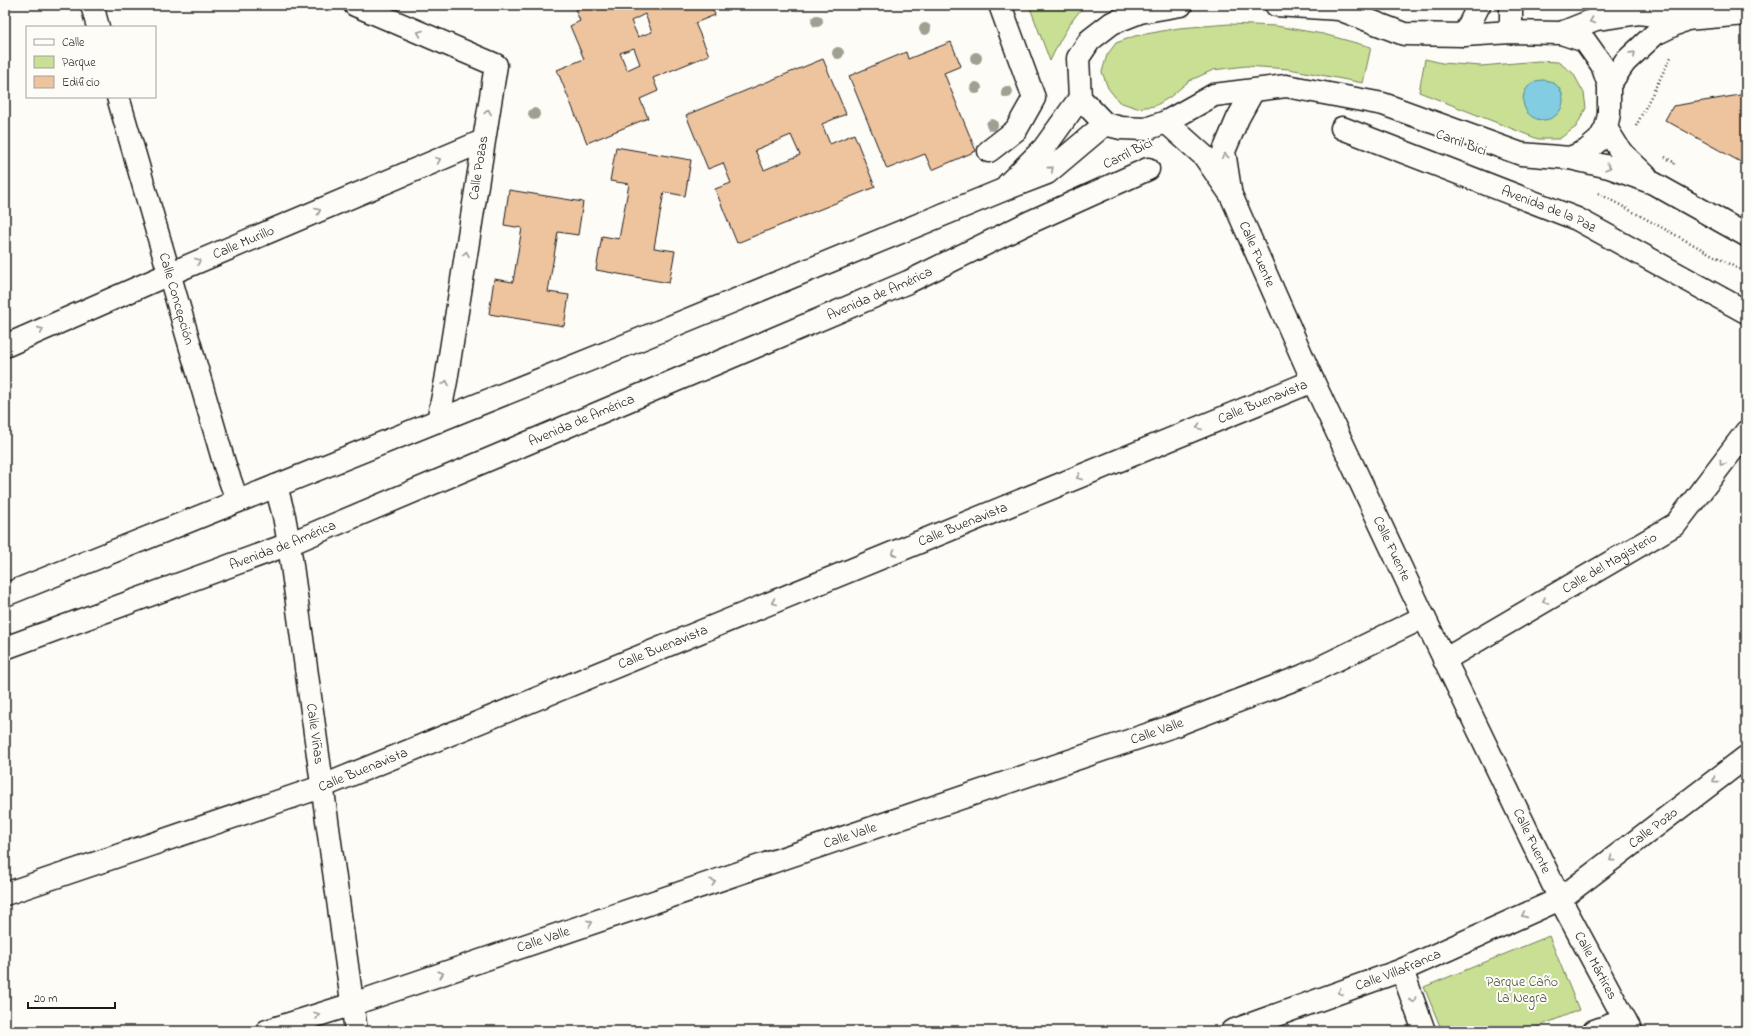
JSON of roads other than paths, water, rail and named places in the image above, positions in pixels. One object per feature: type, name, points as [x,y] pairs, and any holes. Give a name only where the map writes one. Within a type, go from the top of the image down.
[{"type":"street","points":[[92,5],[98,26]]},
{"type":"street","name":"Calle Pozas","points":[[355,5],[496,65],[446,381],[438,421]]},
{"type":"street","points":[[989,151],[1016,130],[1034,98],[1000,5]]},
{"type":"street","points":[[1003,190],[1044,148],[1080,98],[1078,58],[1090,40],[1112,23],[1140,12],[1181,5]]},
{"type":"street","points":[[1276,5],[1337,7],[1404,34],[1464,35],[1511,32],[1561,33],[1585,41],[1602,65],[1609,85],[1609,114],[1606,128],[1599,140],[1586,152],[1570,158]]},
{"type":"street","points":[[1464,35],[1479,5]]},
{"type":"street","points":[[1511,32],[1512,5]]},
{"type":"street","points":[[1561,33],[1596,19],[1639,13],[1686,19],[1746,14]]},
{"type":"street","points":[[1609,85],[1625,62],[1655,34],[1686,19]]},
{"type":"street","points":[[1080,98],[1106,124],[1121,128],[1146,129],[1166,122],[1214,95],[1286,86],[1383,104],[1521,154],[1570,158],[1609,167],[1657,185],[1746,235]]},
{"type":"street","name":"Calle Fuente","points":[[1231,195],[1224,151],[1238,118],[1253,91]]},
{"type":"street","name":"Calle Concepción","points":[[118,98],[225,466],[237,500]]},
{"type":"street","name":"Calle Fuente","points":[[1166,122],[1204,156],[1231,195],[1313,381],[1444,660],[1560,899]]},
{"type":"street","points":[[5,595],[237,500],[276,486],[636,341],[1047,173],[1106,124]]},
{"type":"street","name":"Avenida de la Paz","points":[[1342,128],[1577,219],[1746,312]]},
{"type":"street","points":[[1606,128],[1621,152],[1657,185]]},
{"type":"street","name":"Calle Murillo","points":[[5,346],[169,274],[483,141]]},
{"type":"street","name":"Avenida de América","points":[[5,648],[289,544],[908,282],[1028,223],[1148,168]]},
{"type":"street","name":"Calle Buenavista","points":[[5,894],[321,787],[1313,381]]},
{"type":"street","name":"Calle del Magisterio","points":[[1444,660],[1676,524],[1746,432]]},
{"type":"street","name":"Calle Viñas","points":[[276,486],[284,516],[289,544],[321,787],[356,1031]]},
{"type":"street","name":"Calle Valle","points":[[267,1031],[352,1004],[1170,727],[1303,676],[1424,617]]},
{"type":"street","name":"Calle Pozo","points":[[1560,899],[1746,757]]},
{"type":"street","name":"Calle Villafranca","points":[[1232,1031],[1402,970],[1560,899]]},
{"type":"street","name":"Calle Mártires","points":[[1560,899],[1628,1025]]},
{"type":"street","points":[[1402,970],[1424,1031]]},
{"type":"street","points":[[1594,1031],[1628,1025]]},
{"type":"water","points":[[1543,80],[1551,82],[1557,86],[1561,92],[1563,100],[1561,108],[1557,114],[1551,118],[1543,120],[1535,118],[1529,114],[1525,108],[1523,100],[1525,92],[1529,86],[1535,82]]},
{"type":"park label","name":"Parque Caño La Negra","points":[[1522,990]]}]
